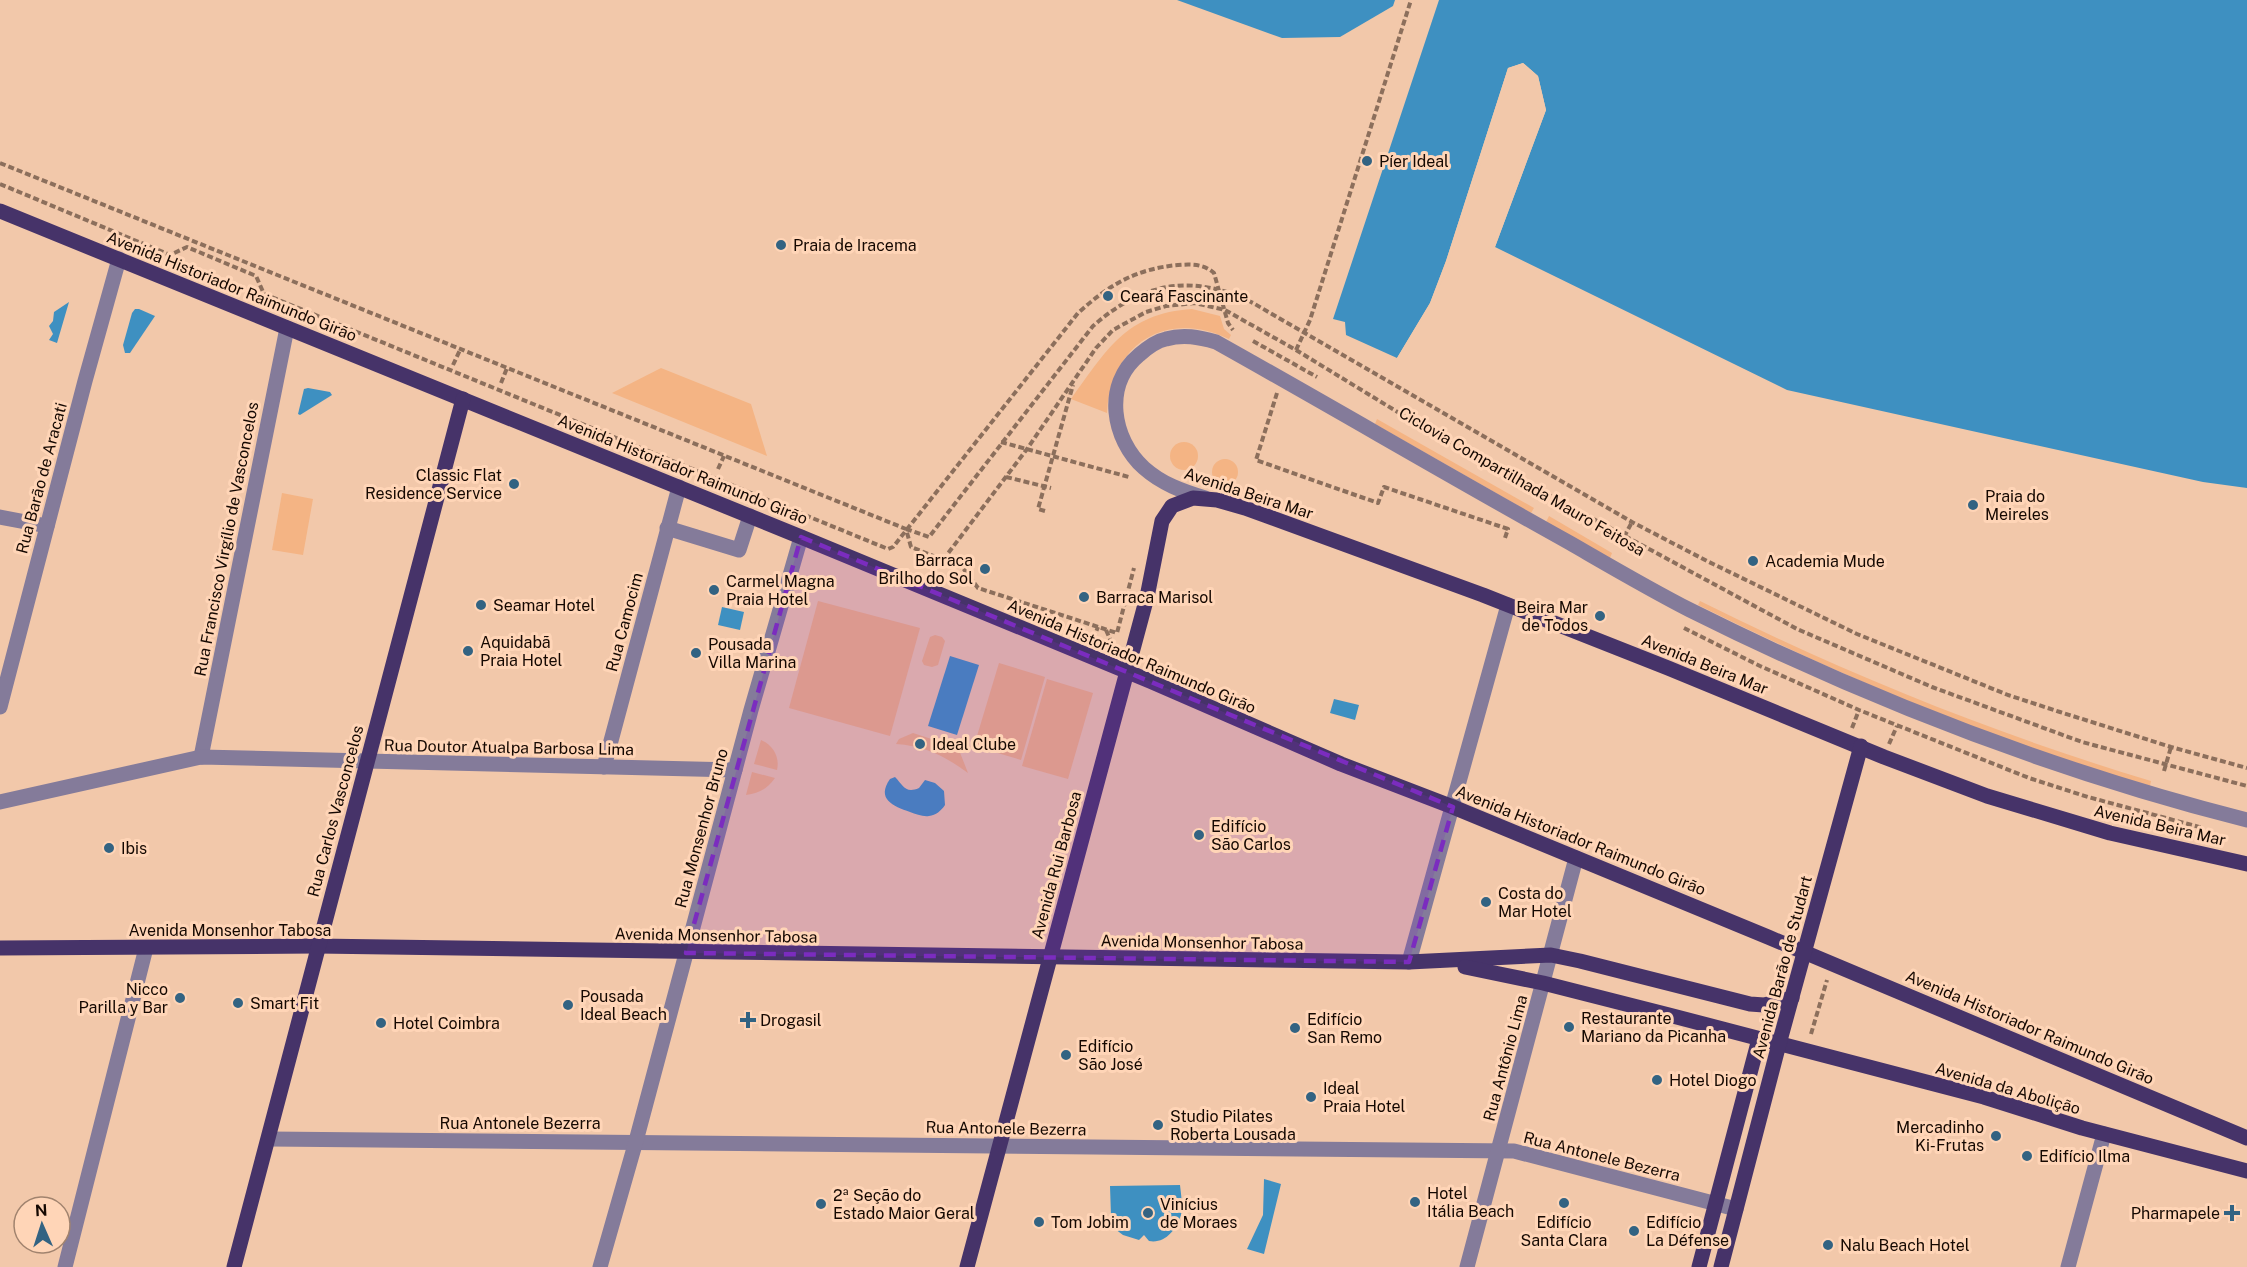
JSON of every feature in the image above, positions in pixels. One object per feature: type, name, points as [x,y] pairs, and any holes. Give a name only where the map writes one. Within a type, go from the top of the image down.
[{"type":"main road","name":"Avenida Historiador Raimundo Girão","points":[[0,212],[801,537],[1341,764],[1453,807],[2247,1138]]},
{"type":"main road","name":"Rua Carlos Vasconcelos","points":[[234,1267],[463,399]]},
{"type":"main road","name":"Avenida Rui Barbosa","points":[[967,1267],[1147,597],[1162,521],[1167,512],[1179,502],[1193,498],[1205,498]]},
{"type":"main road","name":"Avenida Beira Mar","points":[[1205,498],[1245,508],[1508,605],[1894,761],[2026,809],[2110,833],[2247,864]]},
{"type":"main road","name":"Avenida Barão de Studart","points":[[1721,1267],[1779,1044],[1861,746]]},
{"type":"main road","name":"Avenida Monsenhor Tabosa","points":[[0,948],[317,946],[1409,962],[1551,956],[1580,961],[1750,1004],[1764,1005],[1792,998]]},
{"type":"main road","name":"Avenida Monsenhor Tabosa","points":[[1432,962],[1543,982],[1759,1039]]},
{"type":"main road","name":"Avenida Barão de Studart","points":[[1699,1267],[1759,1039]]},
{"type":"main road","name":"Avenida da Abolição","points":[[1759,1039],[2247,1171]]},
{"type":"street","name":"Rua Barão de Aracati","points":[[0,707],[119,259]]},
{"type":"street","name":"Rua Francisco Virgílio de Vasconcelos","points":[[201,757],[287,328]]},
{"type":"street","name":"Avenida Beira Mar","points":[[1205,498],[1171,487],[1158,479],[1133,456],[1120,434],[1116,398],[1122,376],[1132,360],[1149,346],[1165,339],[1197,337],[1216,342],[1404,451],[1618,570],[1687,608],[1770,649],[1938,722],[2063,767],[2247,820]]},
{"type":"street","name":"Rua Camocim","points":[[604,767],[679,487]]},
{"type":"street","points":[[667,528],[739,550],[750,516]]},
{"type":"street","points":[[0,517],[47,526]]},
{"type":"street","name":"Rua Monsenhor Bruno","points":[[600,1267],[801,537]]},
{"type":"street","points":[[1409,962],[1508,605]]},
{"type":"street","name":"Rua Doutor Atualpa Barbosa Lima","points":[[0,802],[201,757],[735,770]]},
{"type":"street","name":"Rua Antônio Lima","points":[[1467,1267],[1576,858]]},
{"type":"street","points":[[65,1267],[146,948]]},
{"type":"street","points":[[2068,1267],[2104,1134]]},
{"type":"street","name":"Rua Antonele Bezerra","points":[[269,1139],[1519,1152],[1736,1209]]},
{"type":"path","points":[[1296,350],[1310,320],[1411,0]]},
{"type":"path","points":[[0,163],[906,529]]},
{"type":"path","points":[[0,184],[170,255],[187,247],[226,263],[256,276],[264,294],[883,548],[893,548],[1077,313],[1108,287],[1143,271],[1161,267],[1204,266],[1214,273],[1231,329],[1241,334]]},
{"type":"path","points":[[1251,340],[1320,379]]},
{"type":"path","points":[[453,365],[460,350]]},
{"type":"path","points":[[501,383],[507,368]]},
{"type":"path","points":[[1045,511],[1038,509],[1074,381]]},
{"type":"path","points":[[1280,386],[1256,460],[1378,503],[1383,487],[1508,529],[1505,538]]},
{"type":"path","points":[[1001,442],[1140,480]]},
{"type":"path","points":[[718,469],[724,456]]},
{"type":"path","points":[[1006,477],[1051,488]]},
{"type":"path","points":[[1624,537],[1632,522]]},
{"type":"path","points":[[906,529],[911,547],[963,568],[978,588],[1117,633],[1136,561]]},
{"type":"path","points":[[1629,548],[1633,542]]},
{"type":"path","points":[[1093,639],[1098,627]]},
{"type":"path","points":[[1105,630],[1115,648]]},
{"type":"path","points":[[1851,731],[1859,710]]},
{"type":"path","points":[[1887,747],[1897,726]]},
{"type":"path","points":[[2164,771],[2171,747]]},
{"type":"path","points":[[1811,1034],[1827,980]]},
{"type":"highlighted area","points":[[801,537],[1453,807],[1409,962],[686,953]]},
{"type":"shaded area","points":[[1192,309],[1220,316],[1224,329],[1231,335],[1229,339],[1206,330],[1184,328],[1164,331],[1146,339],[1130,352],[1118,368],[1111,389],[1107,413],[1071,399],[1107,350],[1134,327],[1150,318],[1169,312]]},
{"type":"shaded area","points":[[661,368],[751,404],[767,456],[612,393]]},
{"type":"shaded area","points":[[1377,419],[1534,508],[1531,513],[1375,424]]},
{"type":"shaded area","points":[[1184,442],[1194,446],[1198,456],[1194,466],[1184,470],[1174,466],[1170,456],[1174,446]]},
{"type":"shaded area","points":[[1225,459],[1235,462],[1238,472],[1235,482],[1225,485],[1215,482],[1212,472],[1215,462]]},
{"type":"shaded area","points":[[282,493],[313,499],[303,555],[272,550]]},
{"type":"shaded area","points":[[1549,516],[1612,553],[1610,558],[1546,522]]},
{"type":"shaded area","points":[[818,601],[920,628],[890,736],[789,708]]},
{"type":"shaded area","points":[[1700,601],[1866,678],[1978,723],[2151,781],[2150,786],[2070,762],[1965,725],[1817,662],[1698,605]]},
{"type":"shaded area","points":[[935,635],[942,637],[945,641],[938,665],[932,667],[924,665],[922,661],[930,637]]},
{"type":"shaded area","points":[[999,663],[1045,677],[1021,760],[974,746]]},
{"type":"shaded area","points":[[1047,679],[1093,693],[1068,779],[1022,766]]},
{"type":"shaded area","points":[[913,733],[959,750],[968,773],[934,753],[896,744],[899,739]]},
{"type":"shaded area","points":[[761,740],[775,752],[777,770],[754,764]]},
{"type":"shaded area","points":[[752,772],[775,778],[763,790],[746,795]]},
{"type":"water","points":[[1177,0],[1395,0],[1393,6],[1340,37],[1282,38]]},
{"type":"water","points":[[1439,0],[2247,0],[2247,488],[2203,482],[1787,390],[1495,247],[1546,110],[1538,76],[1523,63],[1508,68],[1446,261],[1430,303],[1397,358],[1346,335],[1345,322],[1333,319]]},
{"type":"water","points":[[69,302],[57,343],[49,340],[53,334],[49,326],[53,321],[54,312]]},
{"type":"water","points":[[135,309],[155,316],[130,353],[125,353],[123,345]]},
{"type":"water","points":[[304,389],[330,392],[332,395],[300,415],[298,414]]},
{"type":"water","points":[[722,607],[744,612],[740,630],[718,625]]},
{"type":"water","points":[[950,656],[979,665],[957,735],[928,726]]},
{"type":"water","points":[[1334,699],[1359,705],[1355,720],[1330,713]]},
{"type":"water","points":[[895,777],[910,790],[919,788],[925,780],[935,783],[944,791],[945,805],[936,814],[927,816],[898,807],[888,801],[885,792],[890,779]]},
{"type":"water","points":[[1264,1179],[1281,1184],[1264,1254],[1247,1249],[1263,1215]]},
{"type":"water","points":[[1180,1185],[1181,1215],[1173,1231],[1165,1238],[1149,1241],[1144,1235],[1139,1240],[1123,1235],[1115,1229],[1111,1216],[1110,1186]]},
{"type":"pier","points":[[1523,63],[1538,76],[1546,110],[1495,247],[1492,249],[1542,110],[1536,77],[1522,66],[1511,70],[1449,262],[1433,304],[1399,359],[1397,358],[1430,303],[1446,261],[1508,68]]},
{"type":"place","name":"Píer Ideal","points":[[1367,161]]},
{"type":"place","name":"Praia de Iracema","points":[[781,245]]},
{"type":"place","name":"Ceará Fascinante","points":[[1108,296]]},
{"type":"place","name":"Classic Flat Residence Service","points":[[514,484]]},
{"type":"place","name":"Praia do Meireles","points":[[1973,505]]},
{"type":"place","name":"Academia Mude","points":[[1753,561]]},
{"type":"place","name":"Barraca Brilho do Sol","points":[[985,569]]},
{"type":"place","name":"Carmel Magna Praia Hotel","points":[[714,590]]},
{"type":"place","name":"Barraca Marisol","points":[[1084,597]]},
{"type":"place","name":"Seamar Hotel","points":[[481,605]]},
{"type":"place","name":"Beira Mar de Todos","points":[[1600,616]]},
{"type":"place","name":"Aquidabã Praia Hotel","points":[[468,651]]},
{"type":"place","name":"Pousada Villa Marina","points":[[696,653]]},
{"type":"place","name":"Ideal Clube","points":[[920,744]]},
{"type":"place","name":"Edifício São Carlos","points":[[1199,835]]},
{"type":"place","name":"Ibis","points":[[109,848]]},
{"type":"place","name":"Costa do Mar Hotel","points":[[1486,902]]},
{"type":"place","name":"Nicco Parilla y Bar","points":[[180,998]]},
{"type":"place","name":"Smart Fit","points":[[238,1003]]},
{"type":"place","name":"Pousada Ideal Beach","points":[[568,1005]]},
{"type":"place","name":"Drogasil","points":[[748,1020]]},
{"type":"place","name":"Hotel Coimbra","points":[[381,1023]]},
{"type":"place","name":"Restaurante Mariano da Picanha","points":[[1569,1027]]},
{"type":"place","name":"Edifício San Remo","points":[[1295,1028]]},
{"type":"place","name":"Edifício São José","points":[[1066,1055]]},
{"type":"place","name":"Hotel Diogo","points":[[1657,1080]]},
{"type":"place","name":"Ideal Praia Hotel","points":[[1311,1097]]},
{"type":"place","name":"Studio Pilates Roberta Lousada","points":[[1158,1125]]},
{"type":"place","name":"Mercadinho Ki-Frutas","points":[[1996,1136]]},
{"type":"place","name":"Edifício Ilma","points":[[2027,1156]]},
{"type":"place","name":"Hotel Itália Beach","points":[[1415,1202]]},
{"type":"place","name":"Edifício Santa Clara","points":[[1564,1203]]},
{"type":"place","name":"2ª Seção do Estado Maior Geral","points":[[821,1204]]},
{"type":"place","name":"Vinícius de Moraes","points":[[1148,1213]]},
{"type":"place","name":"Pharmapele","points":[[2232,1213]]},
{"type":"place","name":"Tom Jobim","points":[[1039,1222]]},
{"type":"place","name":"Edifício La Défense","points":[[1634,1231]]},
{"type":"place","name":"Nalu Beach Hotel","points":[[1828,1245]]}]
